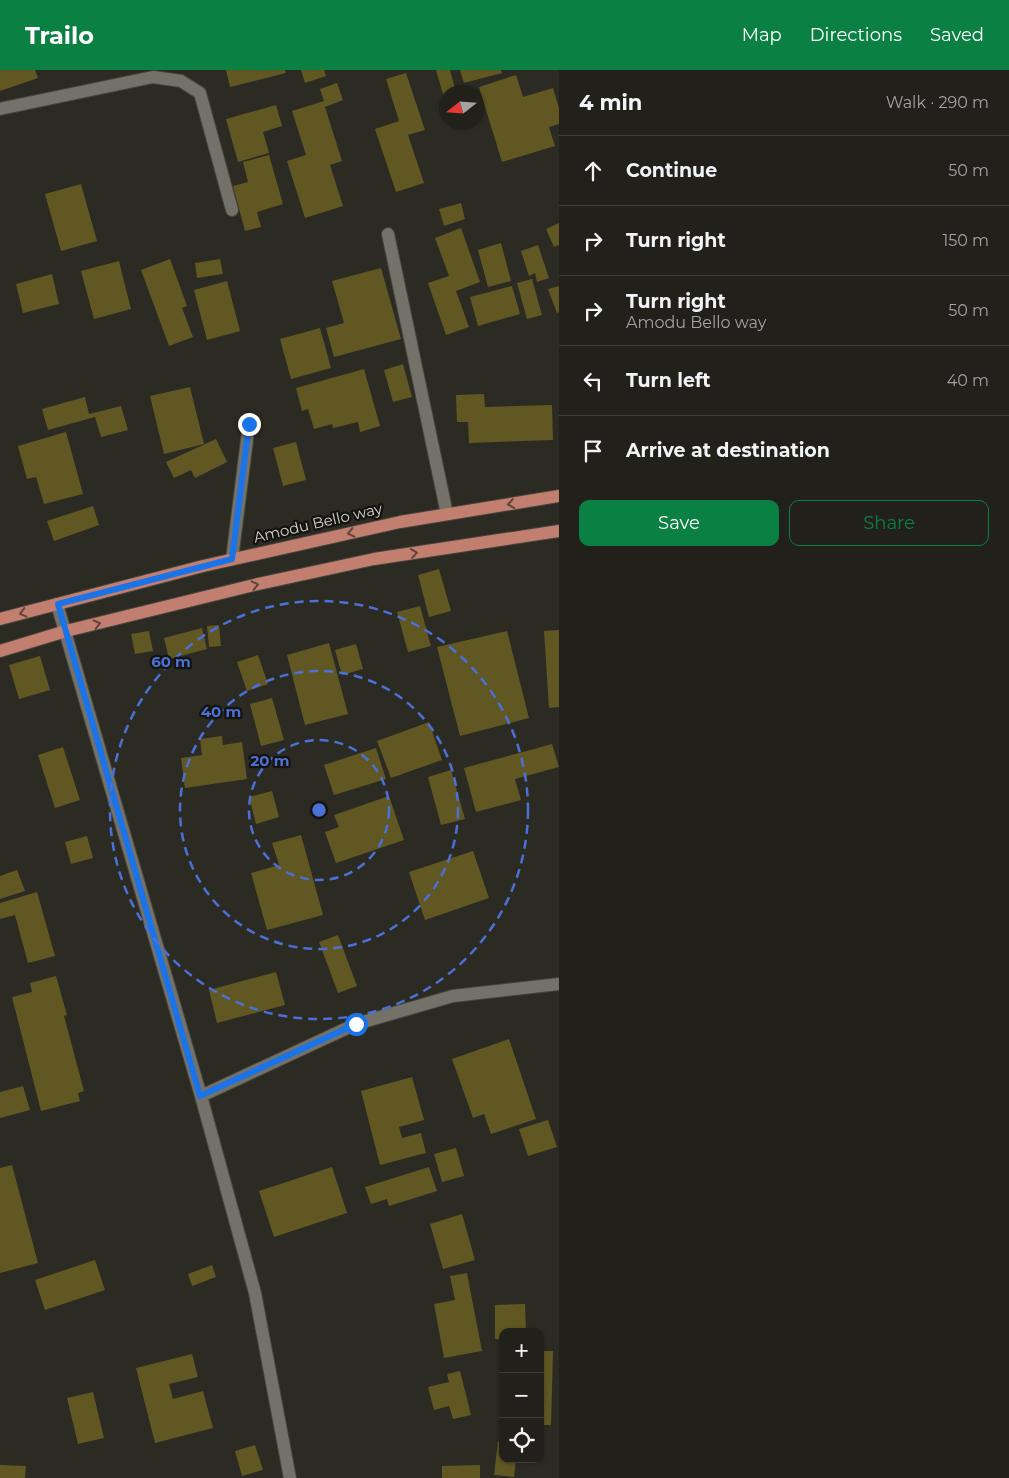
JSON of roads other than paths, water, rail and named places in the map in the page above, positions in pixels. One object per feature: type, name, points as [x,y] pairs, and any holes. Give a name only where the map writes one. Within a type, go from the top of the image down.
[{"type":"main road","name":"Amodu Bello way","points":[[0,619],[232,559],[400,522],[559,496]]},
{"type":"main road","points":[[0,651],[66,631],[254,585],[374,559],[559,531]]},
{"type":"street","points":[[0,109],[153,77],[181,81],[200,93],[232,210]]},
{"type":"street","points":[[388,234],[447,514]]},
{"type":"street","points":[[232,559],[249,424]]},
{"type":"street","points":[[58,604],[200,1096],[254,1293],[290,1478]]},
{"type":"street","points":[[200,1096],[356,1024],[453,996],[559,984]]}]
